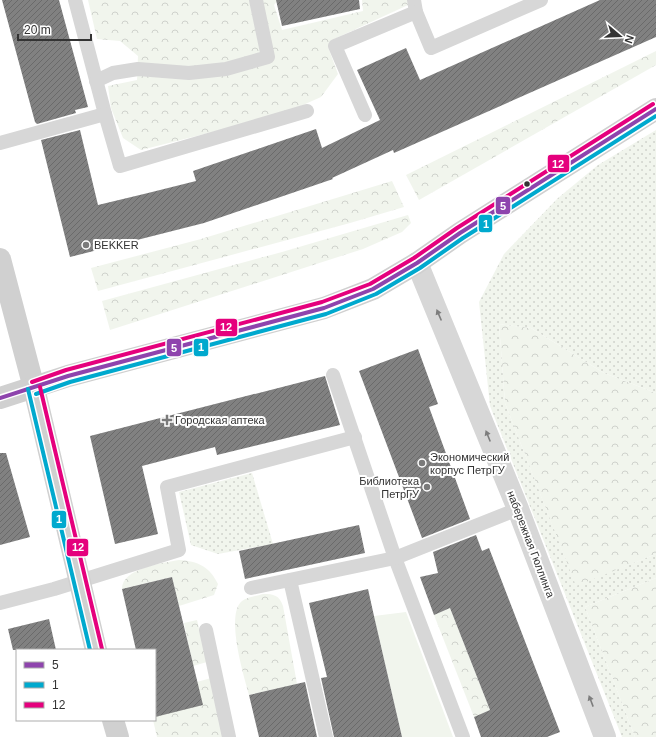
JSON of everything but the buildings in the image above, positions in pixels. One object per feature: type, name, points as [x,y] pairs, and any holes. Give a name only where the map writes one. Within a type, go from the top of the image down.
[{"type":"main road","points":[[0,398],[68,376],[324,308],[373,289],[417,263],[460,233],[656,109]]},
{"type":"main road","points":[[0,259],[34,388],[96,649]]},
{"type":"main road","points":[[113,721],[118,737]]},
{"type":"street","name":"набережная Гюллинга","points":[[417,263],[518,509],[605,737]]},
{"type":"lane","points":[[75,0],[120,166],[306,111]]},
{"type":"lane","points":[[96,80],[113,73],[138,69],[189,72],[226,69],[268,57],[256,0]]},
{"type":"lane","points":[[365,115],[335,46],[415,6],[431,48],[541,0]]},
{"type":"lane","points":[[0,143],[105,114]]},
{"type":"lane","points":[[333,375],[395,558],[463,737]]},
{"type":"lane","points":[[0,603],[179,550],[167,487],[355,437]]},
{"type":"lane","points":[[251,588],[395,558],[518,509]]},
{"type":"lane","points":[[290,580],[326,737]]},
{"type":"lane","points":[[206,630],[230,737]]},
{"type":"green space","points":[[88,0],[278,0],[274,5],[282,30],[363,11],[362,0],[407,0],[408,5],[332,40],[328,47],[338,74],[321,97],[294,109],[260,120],[141,150],[123,138],[111,108],[108,86],[137,80],[138,56],[120,41],[97,39]]},
{"type":"green space","points":[[656,51],[656,65],[419,200],[406,175]]},
{"type":"green space","points":[[656,130],[656,393],[604,373],[531,328],[499,324],[505,403],[576,586],[656,554],[656,578],[585,607],[635,737],[622,737],[490,406],[479,302],[504,254],[558,198],[598,165]]},
{"type":"green space","points":[[392,181],[404,207],[98,291],[91,268],[201,239]]},
{"type":"green space","points":[[408,215],[411,223],[402,232],[363,249],[110,330],[102,301],[282,252]]},
{"type":"green space","points":[[499,324],[531,328],[604,373],[656,393],[656,554],[576,587],[505,403]]},
{"type":"green space","points":[[252,473],[273,544],[218,554],[191,545],[179,492]]},
{"type":"green space","points":[[179,560],[192,562],[203,566],[211,573],[218,584],[214,595],[179,606],[172,577],[122,589],[124,582],[136,571],[154,565]]},
{"type":"green space","points":[[656,578],[656,737],[635,737],[585,607]]},
{"type":"green space","points":[[263,594],[270,594],[278,597],[283,606],[297,684],[249,695],[237,646],[235,619],[237,608],[242,601]]},
{"type":"green space","points":[[450,608],[490,710],[474,717],[434,615]]},
{"type":"green space","points":[[406,612],[453,737],[402,737],[374,616]]},
{"type":"green space","points":[[197,620],[207,662],[193,666],[184,623]]},
{"type":"green space","points":[[211,678],[225,737],[157,737],[153,721],[156,721],[156,716],[197,682]]},
{"type":"transit line","name":"12","points":[[32,382],[66,370],[322,302],[370,284],[414,258],[457,228],[653,104]]},
{"type":"transit line","name":"5","points":[[0,398],[68,376],[324,308],[373,289],[417,263],[460,233],[656,109]]},
{"type":"transit line","name":"1","points":[[36,394],[70,382],[326,314],[376,294],[420,268],[463,238],[656,116]]},
{"type":"transit line","name":"12","points":[[40,387],[102,649]]},
{"type":"transit line","name":"1","points":[[28,389],[90,649]]},
{"type":"place","name":"BEKKER","points":[[86,245]]},
{"type":"place","name":"Городская аптека","points":[[167,420]]},
{"type":"place","name":"Экономический корпус ПетрГУ","points":[[422,463]]},
{"type":"place","name":"Библиотека ПетрГУ","points":[[427,487]]}]
